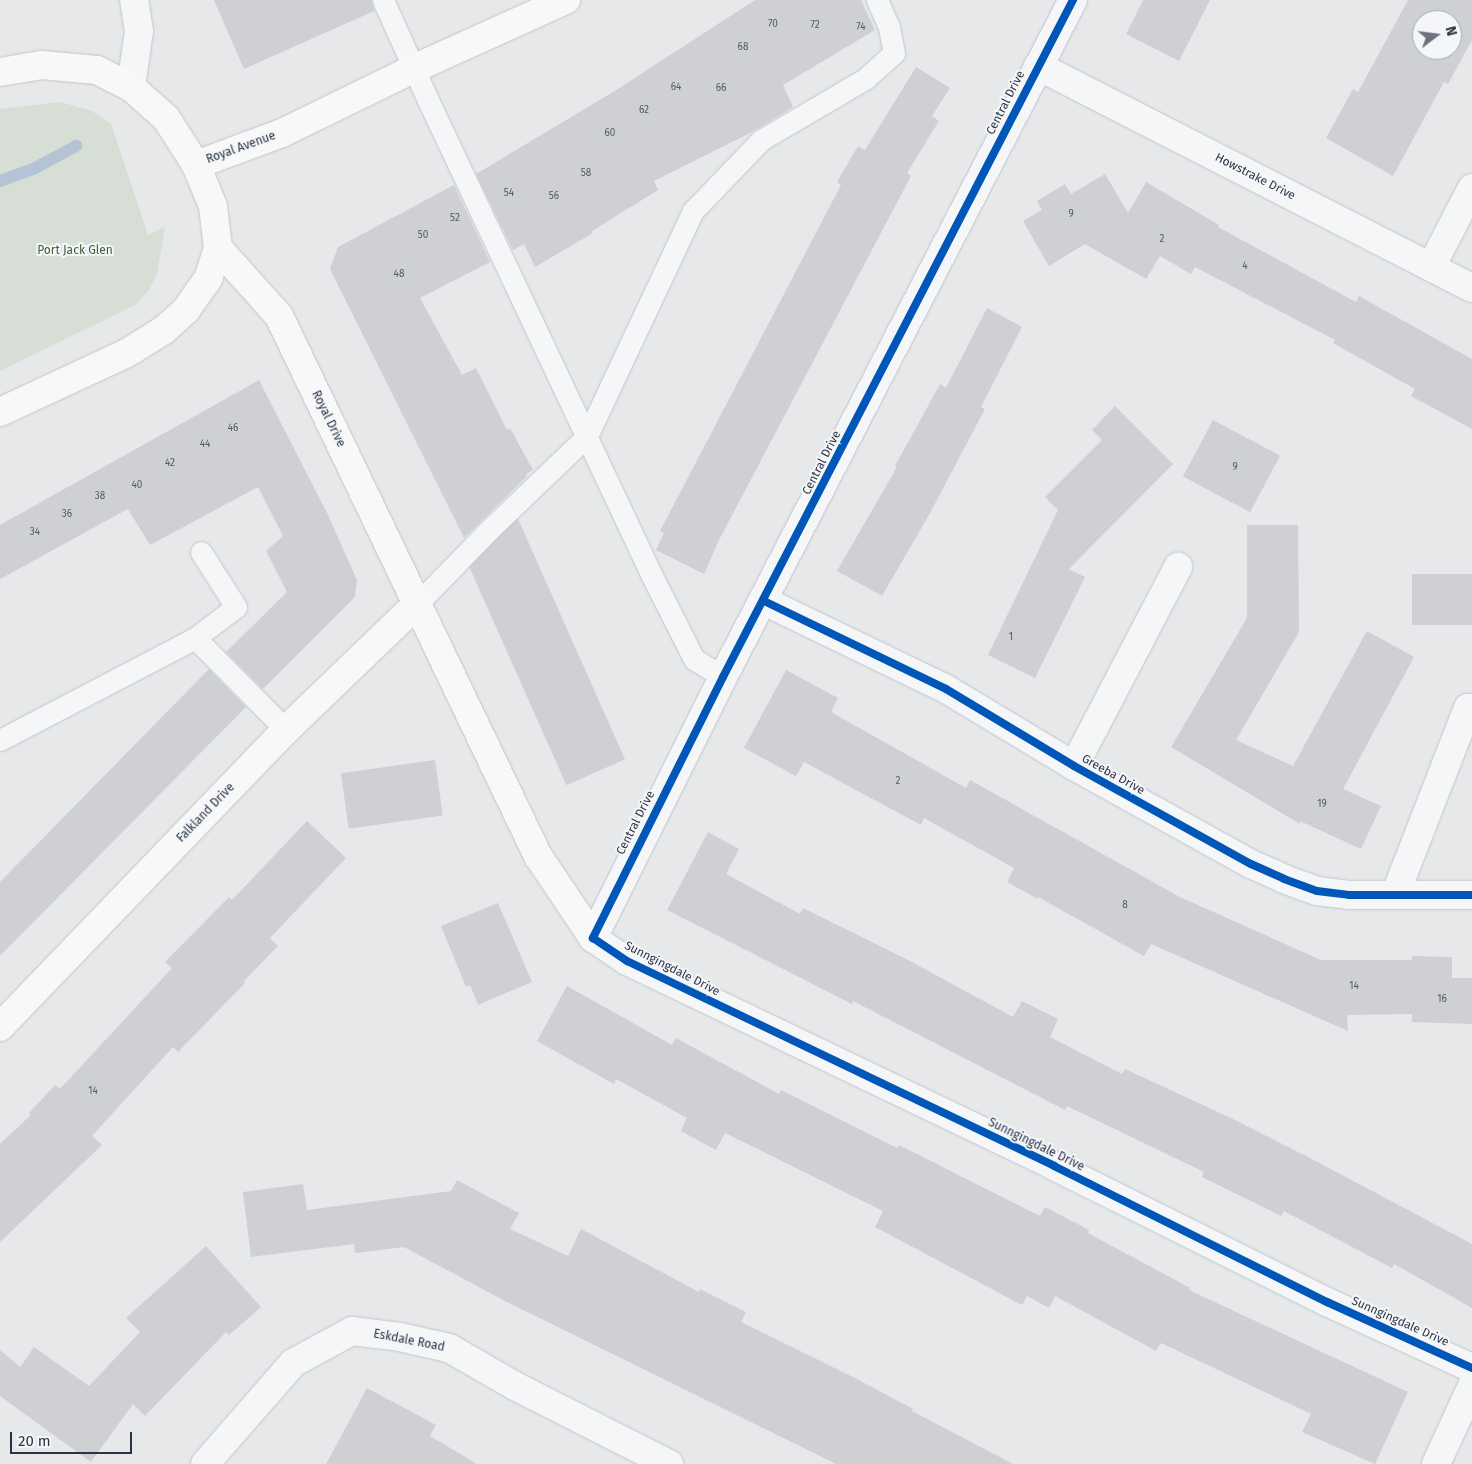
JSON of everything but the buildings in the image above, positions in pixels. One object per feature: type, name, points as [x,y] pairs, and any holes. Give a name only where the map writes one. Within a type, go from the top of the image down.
[{"type":"main road","name":"Royal Avenue","points":[[0,412],[127,353],[164,330],[186,310],[208,279],[218,248],[213,206],[196,165],[282,133],[413,69],[566,0]]},
{"type":"main road","points":[[0,72],[42,65],[97,70],[131,87],[166,118],[196,165]]},
{"type":"main road","name":"Royal Drive","points":[[218,248],[279,316],[418,604]]},
{"type":"main road","name":"Falkland Drive","points":[[0,1027],[286,730],[418,604]]},
{"type":"main road","name":"Sunngingdale Drive","points":[[418,604],[538,856],[593,938]]},
{"type":"street","points":[[131,87],[139,32],[134,0]]},
{"type":"street","name":"Central Drive","points":[[593,938],[602,916],[723,677],[764,601],[1073,0]]},
{"type":"street","name":"Howstrake Drive","points":[[1038,66],[1472,288]]},
{"type":"street","points":[[1431,267],[1472,188]]},
{"type":"street","name":"Greeba Drive","points":[[1074,766],[1178,567]]},
{"type":"street","name":"Greeba Drive","points":[[764,601],[946,689],[1074,766],[1251,864],[1284,879],[1317,891],[1395,895],[1472,895]]},
{"type":"street","points":[[1395,895],[1468,708]]},
{"type":"street","name":"Sunngingdale Drive","points":[[593,938],[627,961],[1054,1166],[1327,1302],[1472,1368]]},
{"type":"street","name":"Eskdale Road","points":[[204,1464],[294,1363],[352,1331],[400,1337],[449,1348],[516,1386],[669,1464]]},
{"type":"street","points":[[1436,1464],[1472,1386]]},
{"type":"lane","points":[[383,0],[413,69],[652,576],[694,659],[723,677]]},
{"type":"lane","points":[[418,604],[490,529],[586,436],[693,212],[761,140],[865,79],[894,53],[889,27],[877,0]]},
{"type":"lane","points":[[0,740],[196,638],[236,607],[201,552]]},
{"type":"lane","points":[[196,638],[286,730]]},
{"type":"green space","name":"Port Jack Glen","points":[[60,102],[92,111],[111,124],[148,235],[165,227],[157,274],[149,290],[135,305],[0,371],[0,109]]},
{"type":"waterway","points":[[0,181],[35,168],[76,146]]},
{"type":"cycle path","points":[[1073,0],[723,677],[593,938],[627,961],[1054,1166],[1327,1302],[1472,1368]]},
{"type":"cycle path","points":[[764,601],[946,689],[1074,766],[1251,864],[1284,879],[1317,891],[1349,895],[1472,895]]}]
